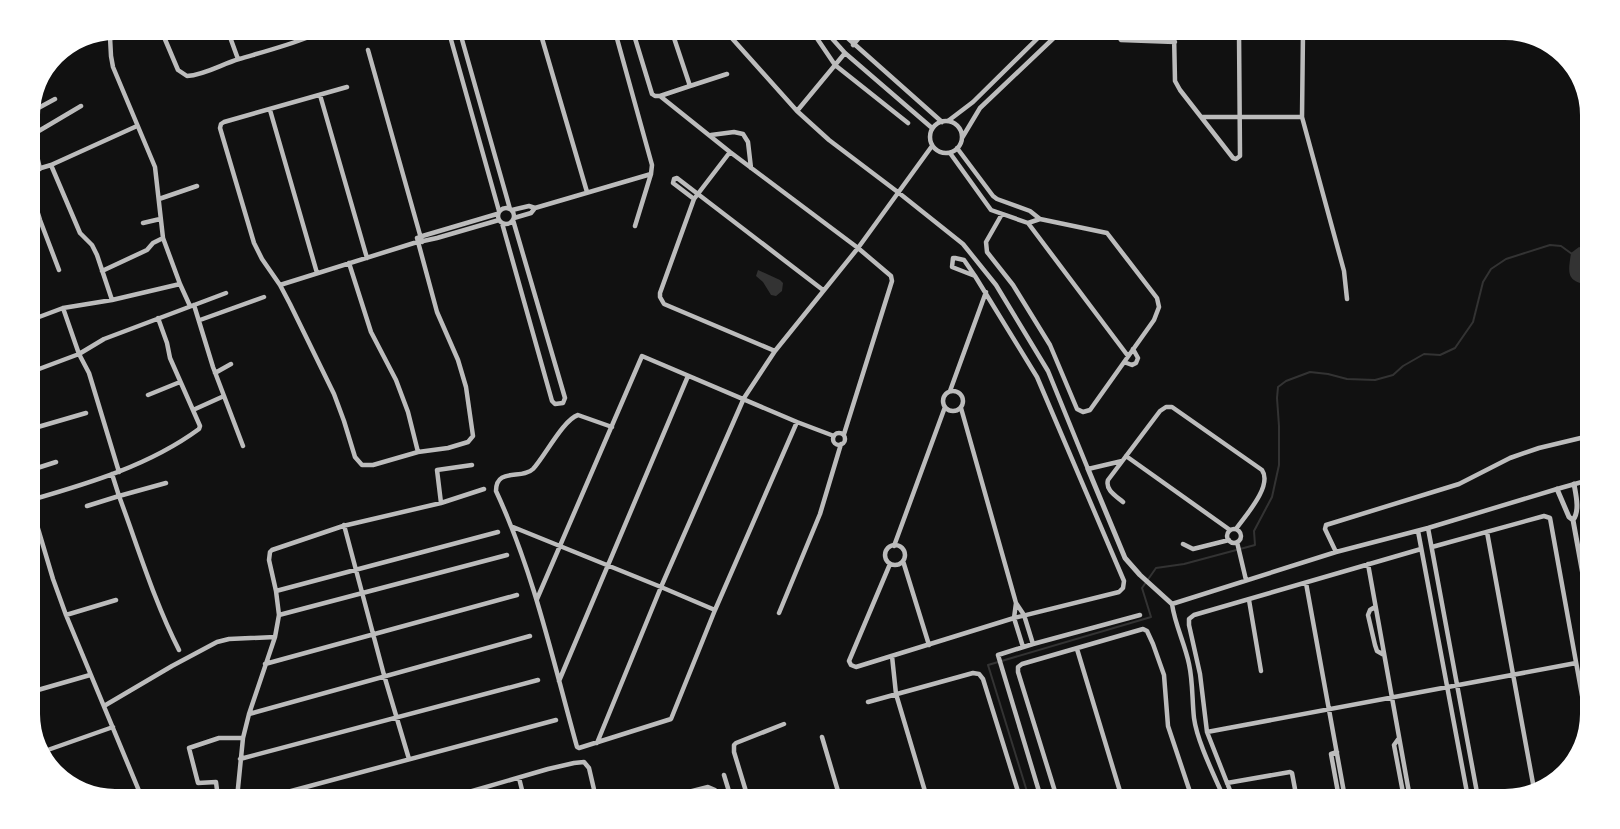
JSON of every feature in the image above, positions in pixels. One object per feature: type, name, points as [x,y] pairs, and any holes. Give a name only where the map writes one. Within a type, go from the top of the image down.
[{"type":"street","points":[[110,40],[112,62],[155,167],[163,238],[180,284],[200,320],[224,396],[244,446]]},
{"type":"street","points":[[165,40],[178,70],[183,75],[191,76],[238,59],[280,48],[296,40]]},
{"type":"street","points":[[231,40],[238,59]]},
{"type":"street","points":[[451,40],[500,222],[552,401],[556,404],[563,404],[565,398],[462,40]]},
{"type":"street","points":[[542,40],[587,192]]},
{"type":"street","points":[[617,40],[652,165],[635,226]]},
{"type":"street","points":[[635,40],[650,90],[654,96],[660,96],[727,74]]},
{"type":"street","points":[[675,40],[690,86]]},
{"type":"street","points":[[734,40],[797,110],[829,140],[963,244],[996,285],[1048,371],[1121,552],[1140,575],[1172,604],[1192,677],[1194,718],[1197,731],[1220,789]]},
{"type":"street","points":[[818,40],[835,65],[908,123]]},
{"type":"street","points":[[833,40],[845,53],[932,128]]},
{"type":"street","points":[[849,40],[942,122]]},
{"type":"street","points":[[854,45],[858,40]]},
{"type":"street","points":[[1036,40],[973,102],[948,121],[932,128],[930,137],[932,146],[940,152],[950,153],[957,148],[980,108],[1052,40]]},
{"type":"street","points":[[1121,40],[1174,42],[1175,81],[1233,158],[1238,158],[1240,156],[1239,40]]},
{"type":"street","points":[[1303,40],[1302,118],[1340,254],[1348,299]]},
{"type":"street","points":[[347,87],[224,122],[220,128],[254,243],[262,259],[280,285],[334,394],[358,461],[362,465],[372,465],[418,452],[448,448],[465,443],[471,440],[473,433],[466,387],[458,360],[437,312],[368,50]]},
{"type":"street","points":[[797,110],[845,53]]},
{"type":"street","points":[[320,95],[367,258]]},
{"type":"street","points":[[660,96],[730,152],[858,248],[891,276],[892,281],[844,434],[845,441],[842,444],[820,514],[779,613]]},
{"type":"street","points":[[41,107],[55,99]]},
{"type":"street","points":[[40,130],[82,106]]},
{"type":"street","points":[[270,110],[317,273]]},
{"type":"street","points":[[1201,117],[1302,118]]},
{"type":"street","points":[[948,121],[956,125],[962,138]]},
{"type":"street","points":[[40,169],[137,126]]},
{"type":"street","points":[[711,135],[734,132],[743,134],[748,142],[751,168]]},
{"type":"street","points":[[597,743],[661,587],[744,398],[775,351],[858,248],[932,146]]},
{"type":"street","points":[[957,148],[993,196],[1030,212],[1040,219],[1105,231],[1158,301],[1159,307],[1154,320],[1090,410],[1083,412],[1078,409],[1050,345],[1013,285],[987,252],[986,242],[1002,214]]},
{"type":"street","points":[[730,152],[694,199],[660,293],[661,301],[664,304],[775,351]]},
{"type":"street","points":[[950,153],[988,207],[1028,223],[1128,356]]},
{"type":"street","points":[[50,165],[80,233],[92,245],[97,254],[112,300]]},
{"type":"street","points":[[418,240],[500,222],[510,223],[513,219],[531,213],[535,208],[651,174]]},
{"type":"street","points":[[694,199],[674,184],[673,180],[676,178],[823,290]]},
{"type":"street","points":[[159,199],[196,186]]},
{"type":"street","points":[[280,285],[367,258],[498,212],[504,208],[511,209],[529,206],[535,208]]},
{"type":"street","points":[[1028,223],[1030,212]]},
{"type":"street","points":[[143,223],[160,219]]},
{"type":"street","points":[[1028,223],[1040,219]]},
{"type":"street","points":[[40,220],[58,270]]},
{"type":"street","points":[[102,271],[147,250],[153,243],[163,238]]},
{"type":"street","points":[[890,564],[849,661],[851,665],[856,667],[1024,615],[1119,592],[1123,588],[1124,581],[1036,377],[986,292],[975,276],[964,260],[953,258],[952,267],[975,276]]},
{"type":"street","points":[[349,263],[371,332],[396,380],[408,412],[418,452]]},
{"type":"street","points":[[40,317],[63,308],[112,300],[180,284]]},
{"type":"street","points":[[894,546],[945,407],[943,399],[946,393],[950,391],[986,292]]},
{"type":"street","points":[[40,369],[79,354],[104,339],[226,293]]},
{"type":"street","points":[[200,320],[264,297]]},
{"type":"street","points":[[63,308],[79,354],[89,373],[119,472]]},
{"type":"street","points":[[40,497],[119,472],[170,448],[200,429],[170,358],[158,318]]},
{"type":"street","points":[[1124,362],[1132,365],[1136,363],[1138,358],[1133,349]]},
{"type":"street","points":[[537,599],[641,357],[644,356],[796,422],[834,436]]},
{"type":"street","points":[[216,373],[232,364]]},
{"type":"street","points":[[559,682],[688,376]]},
{"type":"street","points":[[148,395],[180,382]]},
{"type":"street","points":[[950,391],[954,390],[962,395],[963,404],[961,408],[1016,603],[1024,615],[1033,644]]},
{"type":"street","points":[[193,410],[224,396]]},
{"type":"street","points":[[1123,502],[1109,490],[1108,480],[1122,461],[1160,411],[1172,406],[1262,470],[1264,473],[1264,485],[1261,493],[1236,529],[1230,530],[1126,456]]},
{"type":"street","points":[[945,407],[954,411],[961,408]]},
{"type":"street","points":[[40,426],[86,413]]},
{"type":"street","points":[[612,427],[575,415],[565,424],[540,461],[530,472],[504,477],[497,485],[496,491],[513,527],[537,599],[559,682],[578,747],[580,748],[669,720],[672,717],[715,610],[796,422]]},
{"type":"street","points":[[834,436],[840,432],[844,434]]},
{"type":"street","points":[[834,436],[835,443],[842,444]]},
{"type":"street","points":[[1336,552],[1325,529],[1326,526],[1459,484],[1510,458],[1539,448],[1580,438]]},
{"type":"street","points":[[1088,469],[1122,461]]},
{"type":"street","points":[[40,467],[56,462]]},
{"type":"street","points":[[441,503],[437,470],[472,465]]},
{"type":"street","points":[[112,474],[149,582],[167,627],[179,650]]},
{"type":"street","points":[[1172,604],[1336,552],[1418,531],[1580,482]]},
{"type":"street","points":[[87,506],[166,483]]},
{"type":"street","points":[[1573,520],[1577,509],[1574,484]]},
{"type":"street","points":[[1557,488],[1569,517],[1573,520],[1580,558]]},
{"type":"street","points":[[238,789],[243,738],[275,636],[278,615],[276,591],[269,560],[270,552],[344,526],[441,503],[484,489]]},
{"type":"street","points":[[1432,547],[1544,516],[1550,518],[1580,685]]},
{"type":"street","points":[[344,526],[384,676],[409,759]]},
{"type":"street","points":[[513,527],[715,610]]},
{"type":"street","points":[[1428,528],[1476,789]]},
{"type":"street","points":[[1236,529],[1241,534],[1238,543],[1246,580]]},
{"type":"street","points":[[1229,540],[1230,530]]},
{"type":"street","points":[[1418,531],[1466,789]]},
{"type":"street","points":[[276,591],[498,532]]},
{"type":"street","points":[[1487,532],[1533,783]]},
{"type":"street","points":[[40,533],[66,615],[138,789]]},
{"type":"street","points":[[1183,544],[1194,548],[1229,540],[1238,543]]},
{"type":"street","points":[[903,561],[897,565],[890,564],[885,557],[885,553],[890,547],[894,546],[903,550],[903,561],[929,645]]},
{"type":"street","points":[[1229,789],[1207,732],[1200,674],[1188,621],[1194,615],[1421,549]]},
{"type":"street","points":[[278,615],[507,555]]},
{"type":"street","points":[[1368,564],[1408,789]]},
{"type":"street","points":[[1306,583],[1343,789]]},
{"type":"street","points":[[265,664],[517,595]]},
{"type":"street","points":[[66,615],[116,600]]},
{"type":"street","points":[[1249,600],[1261,671]]},
{"type":"street","points":[[1016,603],[1014,618],[1023,647]]},
{"type":"street","points":[[1375,607],[1370,610],[1368,615],[1377,651],[1384,656]]},
{"type":"street","points":[[1038,789],[998,656],[1033,644],[1140,615]]},
{"type":"street","points":[[1054,789],[1018,667],[1022,664],[1144,629],[1154,644],[1164,675],[1168,726],[1189,789]]},
{"type":"street","points":[[104,706],[217,642],[229,639],[275,636]]},
{"type":"street","points":[[249,714],[530,636]]},
{"type":"street","points":[[1078,649],[1119,789]]},
{"type":"street","points":[[892,656],[896,694],[924,789]]},
{"type":"street","points":[[1207,732],[1576,663]]},
{"type":"street","points":[[868,702],[973,673],[980,674],[1017,789]]},
{"type":"street","points":[[40,690],[90,675]]},
{"type":"street","points":[[240,759],[538,680]]},
{"type":"street","points":[[298,789],[556,720]]},
{"type":"street","points":[[745,789],[734,752],[734,745],[784,724]]},
{"type":"street","points":[[49,750],[113,728]]},
{"type":"street","points":[[822,737],[837,789]]},
{"type":"street","points":[[217,789],[216,782],[198,783],[189,748],[219,738],[243,738]]},
{"type":"street","points":[[1399,738],[1394,745],[1402,789]]},
{"type":"street","points":[[1337,752],[1331,754],[1337,789]]},
{"type":"street","points":[[480,789],[574,763],[584,762],[588,764],[594,789]]},
{"type":"street","points":[[1227,783],[1290,772],[1292,773],[1295,789]]},
{"type":"street","points":[[724,776],[728,789]]},
{"type":"street","points":[[519,778],[522,789]]},
{"type":"street","points":[[700,789],[708,787],[713,789]]},
{"type":"shaded area","points":[[1580,247],[1580,282],[1572,279],[1570,275],[1571,253]]},
{"type":"shaded area","points":[[758,270],[780,280],[783,283],[782,291],[776,296],[771,295],[763,282],[756,276]]},
{"type":"waterway","points":[[1026,789],[988,665],[1151,617],[1142,588],[1156,568],[1184,564],[1255,545],[1254,531],[1272,497],[1279,465],[1277,398],[1278,387],[1286,381],[1310,372],[1347,379],[1375,380],[1393,375],[1403,366],[1424,354],[1440,355],[1455,348],[1473,322],[1483,282],[1491,269],[1506,259],[1550,245],[1561,246],[1572,254]]}]
